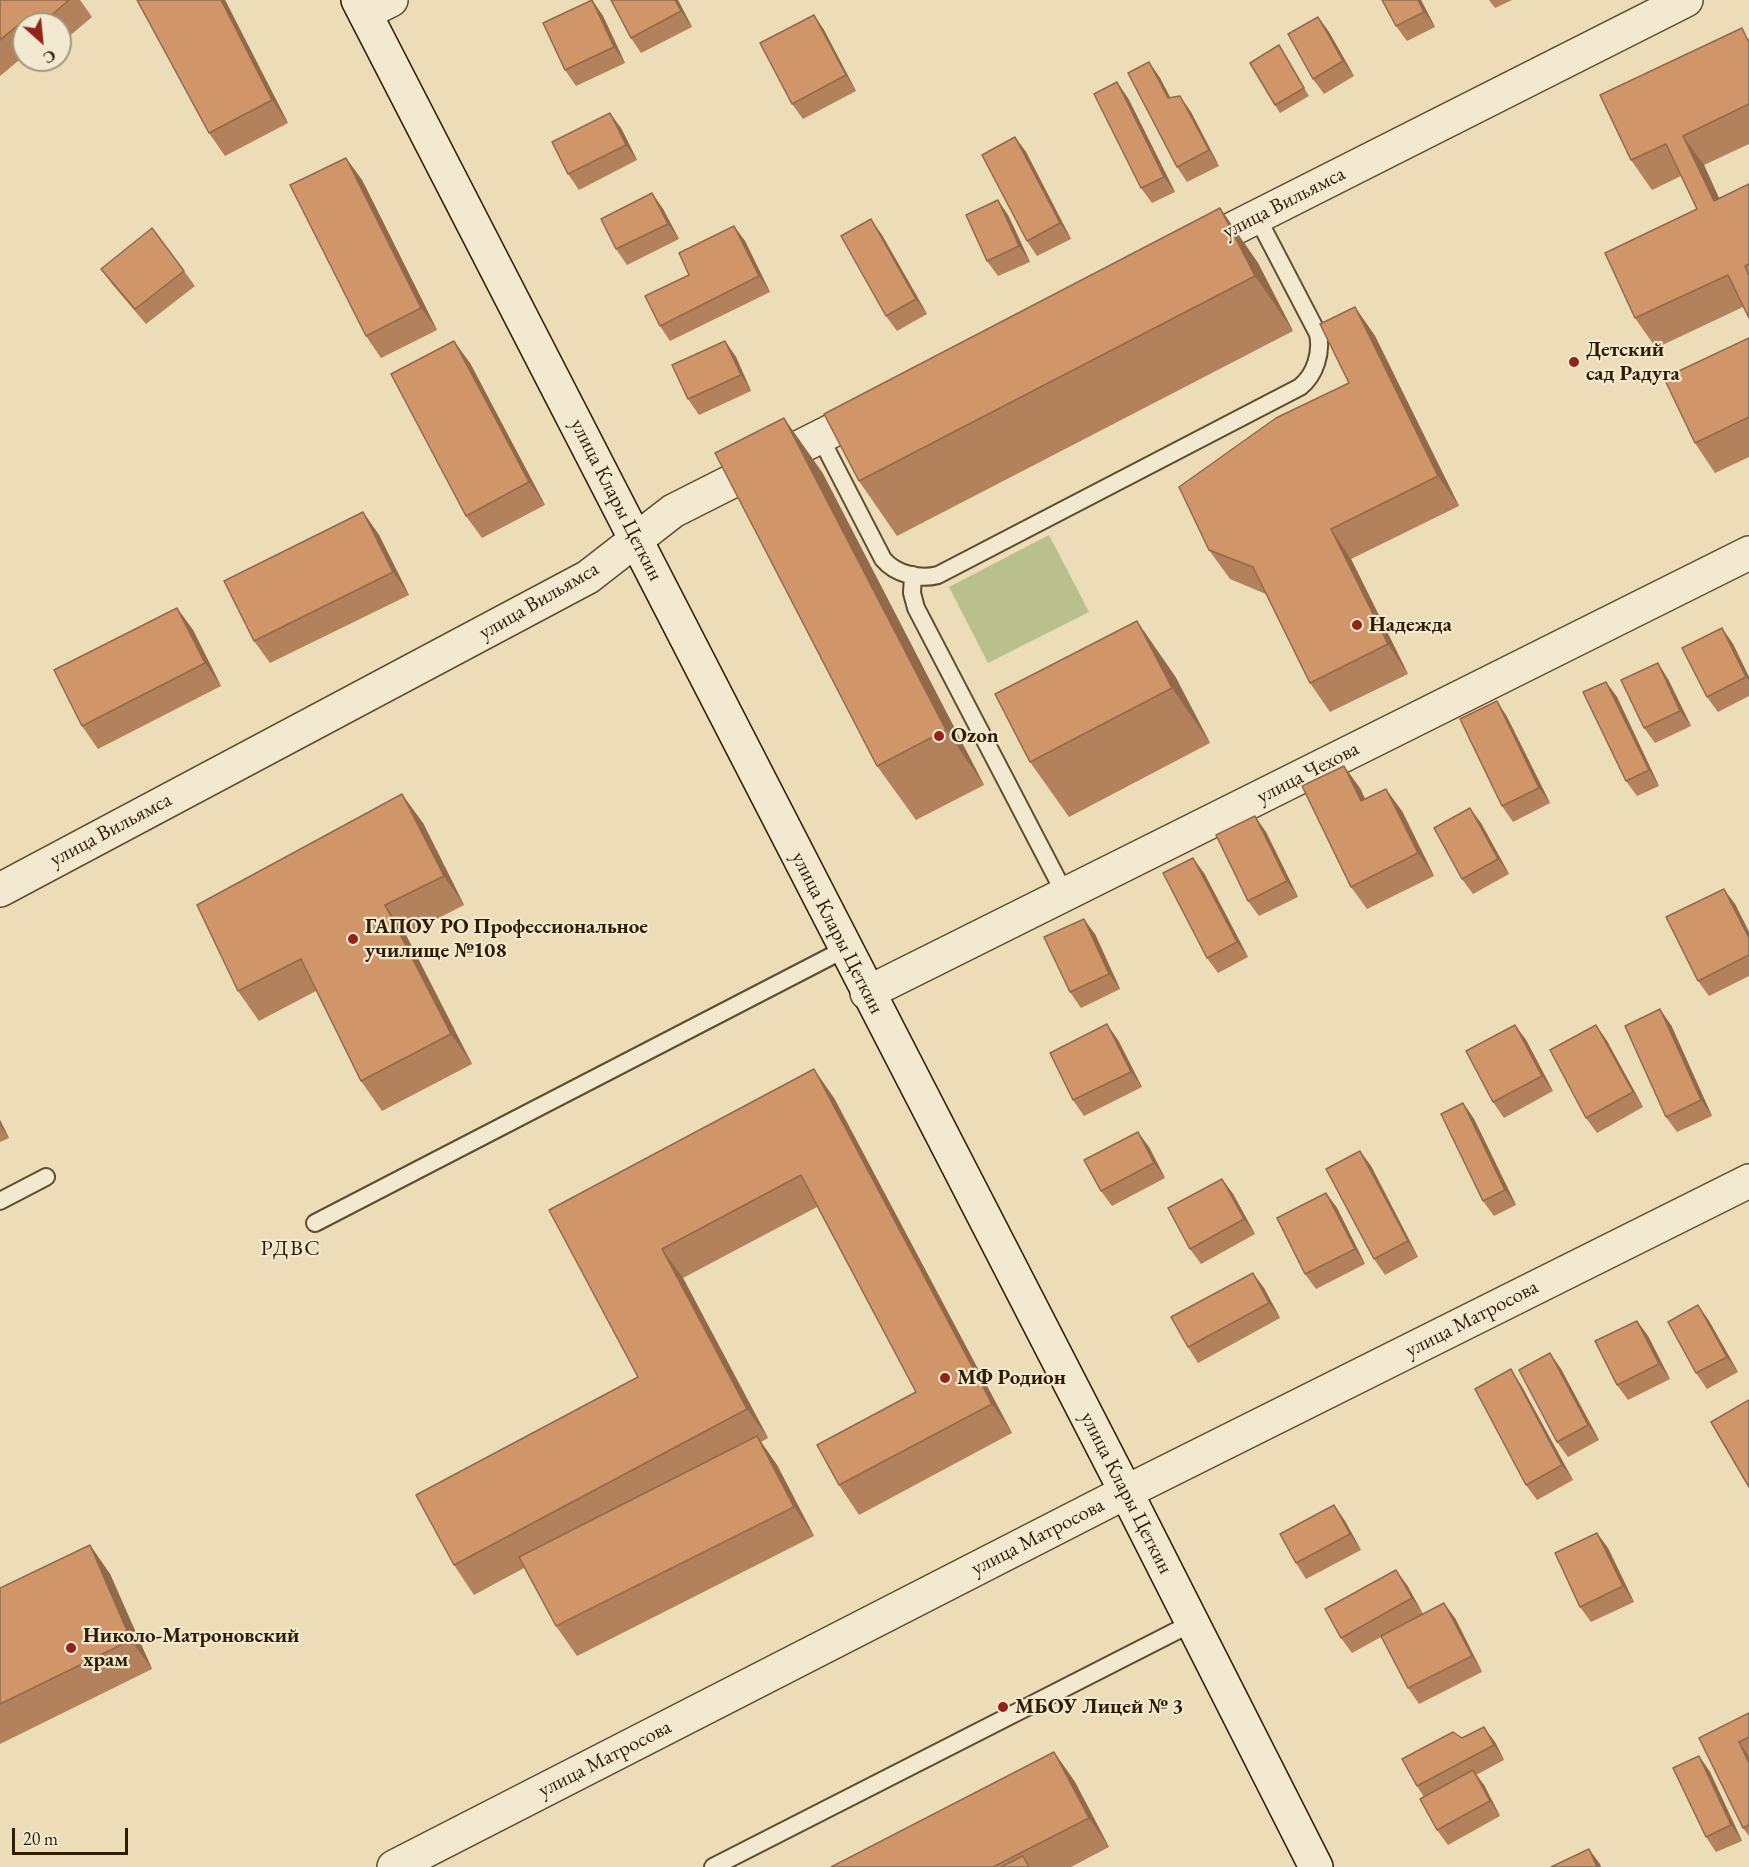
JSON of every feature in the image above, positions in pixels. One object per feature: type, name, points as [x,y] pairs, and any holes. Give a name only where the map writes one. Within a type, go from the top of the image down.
[{"type":"street","name":"улица Вильямса","points":[[1172,260],[1686,0]]},
{"type":"street","name":"улица Клары Цеткин","points":[[371,4],[637,539],[867,993],[1126,1492],[1316,1867]]},
{"type":"street","name":"улица Вильямса","points":[[0,890],[588,577],[673,512],[895,400]]},
{"type":"street","name":"улица Чехова","points":[[867,993],[1749,553]]},
{"type":"street","name":"улица Матросова","points":[[394,1867],[1126,1492],[1749,1181]]},
{"type":"lane","points":[[820,437],[883,559],[889,566],[913,575],[928,578],[938,575],[1308,381],[1319,351],[1318,334],[1257,217]]},
{"type":"lane","points":[[913,575],[912,593],[916,608],[1065,894]]},
{"type":"lane","points":[[315,1223],[845,949]]},
{"type":"lane","points":[[0,1201],[46,1177]]},
{"type":"lane","points":[[713,1867],[1192,1623]]},
{"type":"green space","points":[[1049,535],[1089,612],[988,663],[949,587]]},
{"type":"building","points":[[0,0],[69,0],[55,12],[12,12],[12,30],[0,40]]},
{"type":"building","points":[[137,0],[221,0],[272,100],[209,133]]},
{"type":"building","points":[[592,0],[614,47],[565,70],[543,23]]},
{"type":"building","points":[[611,0],[675,0],[681,11],[631,38]]},
{"type":"building","points":[[1382,0],[1418,0],[1424,12],[1396,26]]},
{"type":"building","points":[[814,15],[846,75],[792,104],[760,43]]},
{"type":"building","points":[[1318,17],[1343,61],[1313,79],[1288,34]]},
{"type":"building","points":[[1742,28],[1749,43],[1749,104],[1683,136],[1714,201],[1749,184],[1749,264],[1745,266],[1749,276],[1749,318],[1728,275],[1635,318],[1605,253],[1697,209],[1666,144],[1631,160],[1600,95]]},
{"type":"building","points":[[1279,45],[1304,88],[1275,105],[1250,63]]},
{"type":"building","points":[[1149,62],[1168,98],[1180,96],[1209,150],[1177,167],[1128,73]]},
{"type":"building","points":[[1117,82],[1164,177],[1141,188],[1094,94]]},
{"type":"building","points":[[610,113],[626,145],[568,174],[552,142]]},
{"type":"building","points":[[1015,137],[1060,223],[1027,241],[982,155]]},
{"type":"building","points":[[346,158],[421,308],[366,336],[290,185]]},
{"type":"building","points":[[652,193],[668,224],[616,249],[601,219]]},
{"type":"building","points":[[998,200],[1019,246],[987,261],[966,215]]},
{"type":"building","points":[[1220,208],[1255,276],[859,481],[824,414]]},
{"type":"building","points":[[871,219],[916,299],[886,316],[841,236]]},
{"type":"building","points":[[734,226],[759,276],[660,326],[645,296],[689,275],[679,253]]},
{"type":"building","points":[[152,228],[184,271],[135,309],[101,269]]},
{"type":"building","points":[[1355,307],[1438,476],[1331,529],[1388,644],[1310,683],[1253,567],[1209,550],[1179,487],[1276,418],[1349,383],[1320,324]]},
{"type":"building","points":[[1749,338],[1749,417],[1695,443],[1664,378]]},
{"type":"building","points":[[454,341],[529,482],[466,516],[391,374]]},
{"type":"building","points":[[725,341],[741,375],[688,399],[672,365]]},
{"type":"building","points":[[784,418],[946,730],[877,766],[715,453]]},
{"type":"building","points":[[363,512],[393,572],[254,641],[224,581]]},
{"type":"building","points":[[177,608],[205,663],[82,726],[54,670]]},
{"type":"building","points":[[1137,621],[1172,688],[1030,762],[995,694]]},
{"type":"building","points":[[1722,628],[1746,677],[1707,697],[1682,648]]},
{"type":"building","points":[[1658,663],[1680,711],[1644,728],[1621,680]]},
{"type":"building","points":[[1606,682],[1649,770],[1626,781],[1583,692]]},
{"type":"building","points":[[1497,701],[1539,788],[1502,806],[1460,719]]},
{"type":"building","points":[[1344,766],[1361,801],[1386,789],[1418,853],[1351,887],[1302,786]]},
{"type":"building","points":[[402,794],[444,876],[385,905],[451,1034],[361,1081],[301,959],[238,991],[197,905]]},
{"type":"building","points":[[1470,808],[1498,859],[1462,879],[1434,828]]},
{"type":"building","points":[[1255,816],[1287,881],[1248,901],[1216,835]]},
{"type":"building","points":[[1193,858],[1237,942],[1207,958],[1163,873]]},
{"type":"building","points":[[1724,889],[1749,938],[1749,955],[1698,981],[1666,917]]},
{"type":"building","points":[[1084,919],[1109,974],[1070,992],[1044,937]]},
{"type":"building","points":[[1660,1009],[1701,1100],[1666,1117],[1625,1026]]},
{"type":"building","points":[[1107,1024],[1131,1072],[1073,1100],[1050,1053]]},
{"type":"building","points":[[1515,1025],[1542,1076],[1493,1102],[1466,1051]]},
{"type":"building","points":[[1596,1025],[1633,1092],[1586,1118],[1550,1050]]},
{"type":"building","points":[[814,1069],[992,1404],[839,1485],[817,1445],[916,1392],[801,1175],[662,1249],[747,1409],[454,1565],[416,1495],[638,1377],[549,1210]]},
{"type":"building","points":[[1463,1103],[1505,1190],[1483,1201],[1441,1114]]},
{"type":"building","points":[[1138,1132],[1154,1163],[1101,1191],[1084,1160]]},
{"type":"building","points":[[1360,1151],[1408,1241],[1374,1259],[1326,1169]]},
{"type":"building","points":[[1222,1179],[1244,1219],[1190,1249],[1168,1208]]},
{"type":"building","points":[[1326,1193],[1355,1249],[1305,1274],[1277,1218]]},
{"type":"building","points":[[1253,1273],[1269,1303],[1188,1347],[1171,1317]]},
{"type":"building","points":[[1698,1305],[1727,1357],[1696,1373],[1668,1322]]},
{"type":"building","points":[[1637,1321],[1659,1364],[1617,1385],[1595,1341]]},
{"type":"building","points":[[1550,1353],[1588,1425],[1557,1442],[1519,1370]]},
{"type":"building","points":[[1511,1369],[1562,1465],[1526,1485],[1475,1389]]},
{"type":"building","points":[[1749,1400],[1749,1487],[1711,1422]]},
{"type":"building","points":[[757,1436],[794,1507],[556,1626],[519,1557]]},
{"type":"building","points":[[1334,1505],[1350,1534],[1296,1563],[1280,1534]]},
{"type":"building","points":[[1597,1533],[1623,1586],[1580,1607],[1555,1553]]},
{"type":"building","points":[[90,1545],[131,1640],[0,1704],[0,1588]]},
{"type":"building","points":[[1396,1570],[1412,1598],[1341,1638],[1325,1609]]},
{"type":"building","points":[[1444,1603],[1472,1656],[1408,1688],[1381,1636]]},
{"type":"building","points":[[1749,1713],[1749,1737],[1739,1742],[1749,1763],[1749,1825],[1743,1828],[1699,1738]]},
{"type":"building","points":[[1484,1727],[1494,1745],[1417,1786],[1402,1759],[1453,1732],[1462,1738]]},
{"type":"building","points":[[1054,1752],[1089,1818],[993,1867],[831,1867]]},
{"type":"building","points":[[1699,1756],[1731,1825],[1706,1837],[1673,1768]]},
{"type":"building","points":[[1473,1770],[1490,1801],[1437,1830],[1420,1799]]},
{"type":"building","points":[[1589,1849],[1597,1867],[1551,1867]]},
{"type":"building","points":[[1023,1856],[1029,1867],[1001,1867]]},
{"type":"place","name":"Детский сад Радуга","points":[[1574,362]]},
{"type":"place","name":"Надежда","points":[[1357,625]]},
{"type":"place","name":"Ozon","points":[[939,736]]},
{"type":"place","name":"ГАПОУ РО Профессиональное училище №108","points":[[353,939]]},
{"type":"place","name":"МФ Родион","points":[[945,1378]]},
{"type":"place","name":"Николо-Матроновский храм","points":[[71,1648]]},
{"type":"place","name":"МБОУ Лицей № 3","points":[[1003,1707]]},
{"type":"district","name":"РДВС","points":[[291,1249]]}]
